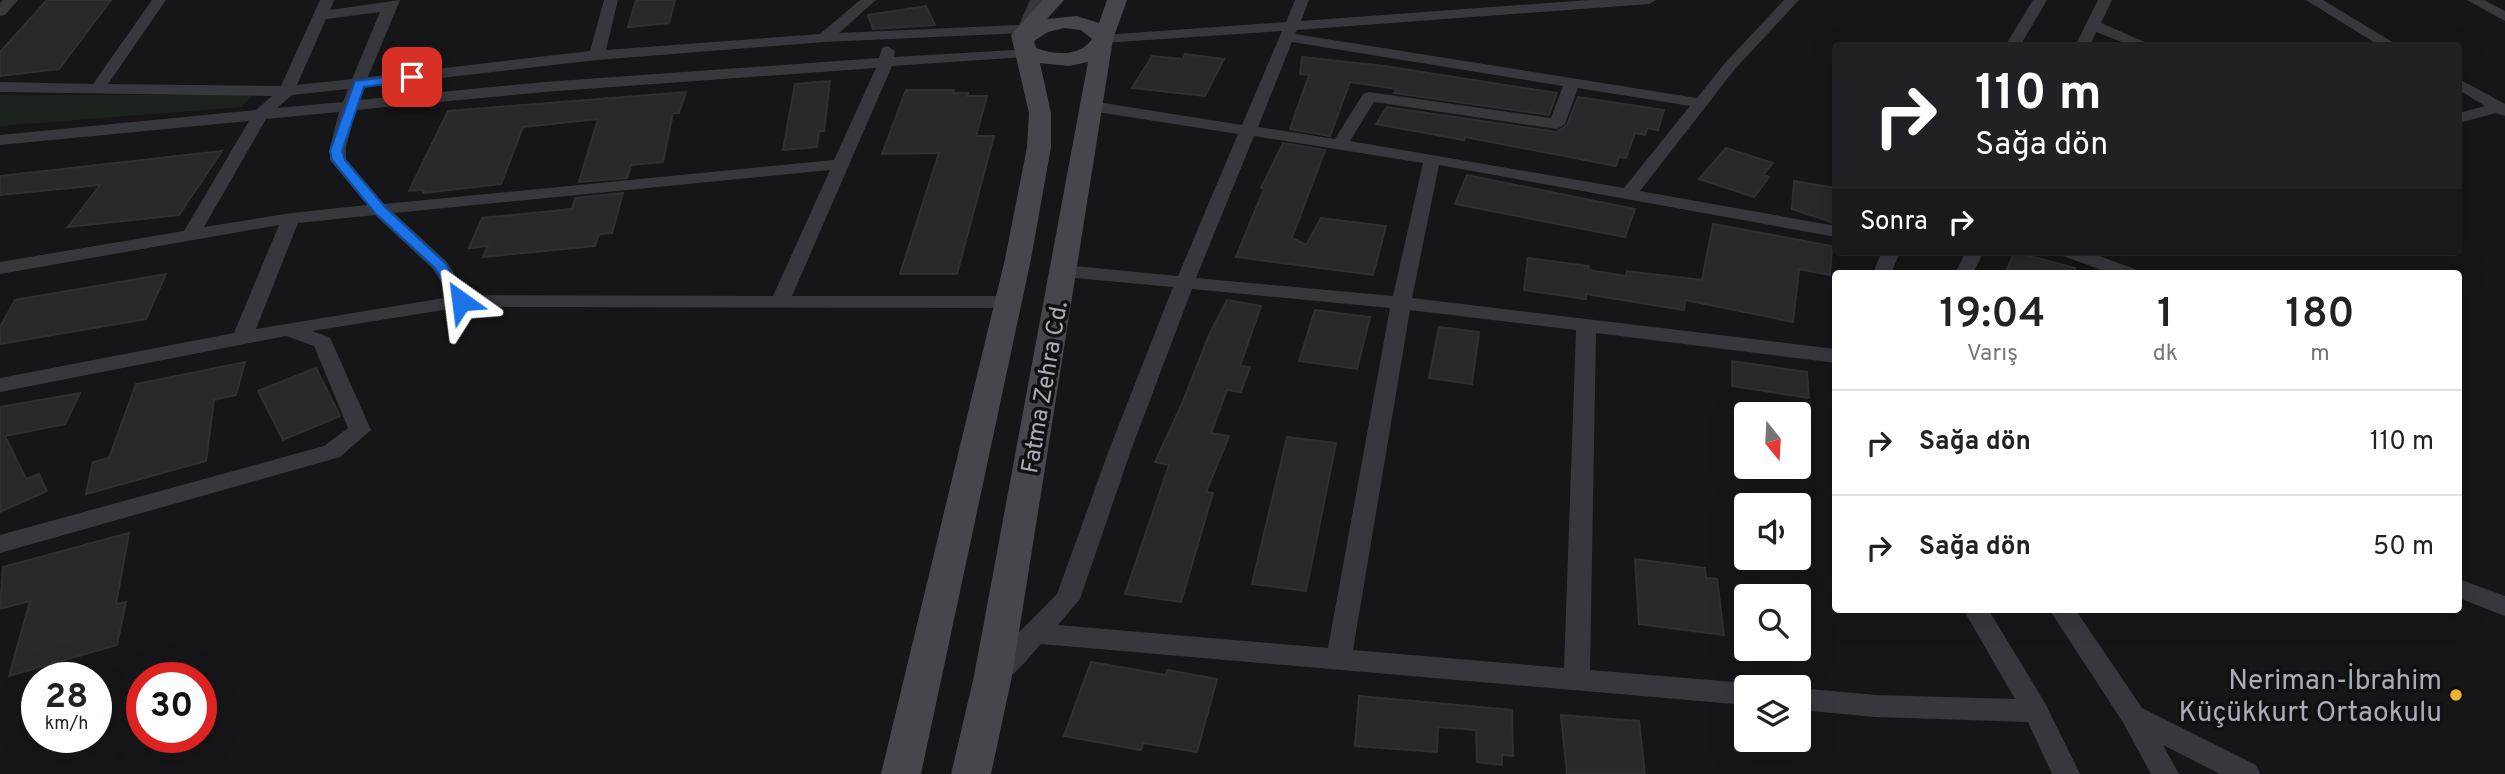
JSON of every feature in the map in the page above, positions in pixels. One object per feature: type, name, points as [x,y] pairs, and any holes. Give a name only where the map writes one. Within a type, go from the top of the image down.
[{"type":"main road","points":[[1025,40],[1054,0]]},
{"type":"main road","name":"Fatma Zehra Cd.","points":[[971,774],[993,676],[1103,39],[1117,0]]},
{"type":"main road","points":[[1060,23],[1094,28],[1103,39],[1095,51],[1073,58],[1047,59],[1025,40],[1036,29],[1060,23]]},
{"type":"main road","name":"Fatma Zehra Cd.","points":[[901,774],[1008,302],[1039,147],[1040,113],[1025,40]]},
{"type":"street","points":[[0,12],[11,0]]},
{"type":"street","points":[[98,87],[159,0]]},
{"type":"street","points":[[191,235],[261,114],[288,91],[327,0]]},
{"type":"street","points":[[597,55],[611,0]]},
{"type":"street","points":[[824,38],[869,0]]},
{"type":"street","points":[[1025,40],[1037,0]]},
{"type":"street","points":[[993,676],[1068,599],[1120,450],[1185,282],[1246,129],[1302,0]]},
{"type":"street","points":[[1103,39],[1288,32],[1649,0]]},
{"type":"street","points":[[1629,193],[1730,66],[1792,0]]},
{"type":"street","points":[[2014,42],[2040,0]]},
{"type":"street","points":[[2084,42],[2105,0]]},
{"type":"street","points":[[2313,0],[2385,42]]},
{"type":"street","points":[[2474,0],[2505,17]]},
{"type":"street","points":[[321,15],[392,4]]},
{"type":"street","points":[[392,4],[350,105],[336,151],[338,160],[380,210],[440,266],[461,301]]},
{"type":"street","points":[[2092,25],[2137,42]]},
{"type":"street","points":[[1288,32],[1700,103]]},
{"type":"street","points":[[0,88],[288,91],[597,55],[824,38],[889,35],[1025,40]]},
{"type":"street","points":[[780,302],[886,62],[889,35]]},
{"type":"street","points":[[0,139],[350,105],[886,62],[1025,40]]},
{"type":"street","points":[[1340,144],[1368,97],[1557,124],[1572,83]]},
{"type":"street","points":[[2462,86],[2502,109]]},
{"type":"street","points":[[1091,106],[1433,159],[1832,231]]},
{"type":"street","points":[[2462,117],[2502,109]]},
{"type":"street","points":[[1339,658],[1401,303],[1433,159]]},
{"type":"street","points":[[0,268],[292,218],[843,164]]},
{"type":"street","points":[[242,338],[292,218]]},
{"type":"street","points":[[2081,256],[2120,270]]},
{"type":"street","points":[[1064,271],[1401,303],[1832,356]]},
{"type":"street","points":[[0,385],[287,329],[461,301],[1008,302]]},
{"type":"street","points":[[1577,679],[1586,326]]},
{"type":"street","points":[[0,544],[331,452],[360,430],[322,342],[287,329]]},
{"type":"street","points":[[2462,588],[2505,606]]},
{"type":"street","points":[[1977,613],[2036,711],[2066,774]]},
{"type":"street","points":[[2065,613],[2133,716],[2165,774]]},
{"type":"street","points":[[1035,633],[1734,693]]},
{"type":"street","points":[[1811,700],[1876,706],[2036,711]]},
{"type":"street","points":[[2133,716],[2246,774]]},
{"type":"shaded area","points":[[0,95],[252,95],[242,107],[0,126]]},
{"type":"building","points":[[47,0],[111,0],[59,69],[0,76],[0,52]]},
{"type":"building","points":[[636,0],[675,0],[669,23],[628,27]]},
{"type":"building","points":[[926,6],[935,25],[873,29],[868,15]]},
{"type":"building","points":[[1185,54],[1224,59],[1205,96],[1132,88],[1152,56],[1183,59]]},
{"type":"building","points":[[1302,57],[1384,66],[1557,93],[1549,115],[1394,93],[1397,89],[1350,82],[1330,136],[1290,129],[1309,75],[1300,74]]},
{"type":"building","points":[[830,81],[824,131],[819,131],[817,147],[783,150],[795,84]]},
{"type":"building","points":[[906,90],[954,90],[953,93],[968,93],[967,96],[987,96],[976,136],[994,136],[957,274],[900,274],[939,153],[882,154]]},
{"type":"building","points":[[686,92],[679,113],[673,113],[663,162],[631,165],[627,178],[579,182],[598,119],[523,127],[501,184],[423,193],[424,190],[409,191],[448,111]]},
{"type":"building","points":[[1578,97],[1664,110],[1658,130],[1647,128],[1645,135],[1635,133],[1626,158],[1619,157],[1616,166],[1465,137],[1464,140],[1376,124],[1387,107],[1557,132],[1567,125]]},
{"type":"building","points":[[1283,143],[1325,150],[1292,238],[1306,245],[1321,218],[1386,226],[1373,275],[1236,257],[1264,189],[1261,188]]},
{"type":"building","points":[[1726,148],[1773,163],[1763,175],[1769,177],[1754,197],[1699,179]]},
{"type":"building","points":[[222,151],[179,215],[68,227],[100,185],[0,195],[0,176]]},
{"type":"building","points":[[1467,175],[1635,209],[1625,237],[1455,204]]},
{"type":"building","points":[[1794,181],[1832,187],[1832,222],[1792,209]]},
{"type":"building","points":[[623,193],[612,233],[599,234],[595,246],[483,257],[488,246],[469,248],[482,218],[572,209],[575,198]]},
{"type":"building","points":[[1713,224],[1832,246],[1830,275],[1799,269],[1793,322],[1685,300],[1684,310],[1586,294],[1586,299],[1524,290],[1528,258],[1589,266],[1588,270],[1626,276],[1627,271],[1702,280]]},
{"type":"building","points":[[2013,256],[2030,256],[2075,268],[2075,270],[2006,270]]},
{"type":"building","points":[[166,274],[146,319],[0,344],[0,327],[15,300]]},
{"type":"building","points":[[1227,300],[1261,306],[1240,366],[1250,367],[1241,392],[1227,390],[1211,433],[1229,436],[1206,492],[1213,493],[1181,602],[1125,594],[1169,465],[1155,462],[1209,335]]},
{"type":"building","points":[[1315,310],[1370,317],[1357,369],[1299,361]]},
{"type":"building","points":[[1439,327],[1479,332],[1472,384],[1429,378]]},
{"type":"building","points":[[1732,361],[1807,372],[1809,398],[1732,386]]},
{"type":"building","points":[[245,362],[236,395],[214,400],[206,461],[86,494],[93,462],[109,458],[136,384]]},
{"type":"building","points":[[316,368],[340,416],[283,440],[258,391]]},
{"type":"building","points":[[80,393],[65,424],[5,436],[26,479],[39,474],[47,491],[0,512],[0,407]]},
{"type":"building","points":[[1287,437],[1336,443],[1306,591],[1252,584]]},
{"type":"building","points":[[129,533],[116,604],[126,602],[117,645],[58,662],[21,662],[21,673],[9,676],[30,601],[0,609],[3,567]]},
{"type":"building","points":[[1635,559],[1705,568],[1706,578],[1717,579],[1724,635],[1639,624]]},
{"type":"building","points":[[1091,662],[1166,675],[1167,670],[1217,679],[1197,752],[1143,743],[1141,750],[1064,736]]},
{"type":"building","points":[[1359,696],[1512,710],[1513,756],[1502,755],[1502,765],[1477,762],[1476,730],[1438,727],[1437,752],[1355,746]]},
{"type":"building","points":[[1561,715],[1639,721],[1645,774],[1567,774]]},
{"type":"place","name":"Neriman-İbrahim Küçükkurt Ortaokulu","points":[[2456,695]]},
{"type":"route","points":[[412,77],[359,84],[336,151],[338,160],[380,210],[440,266],[461,301]]}]
